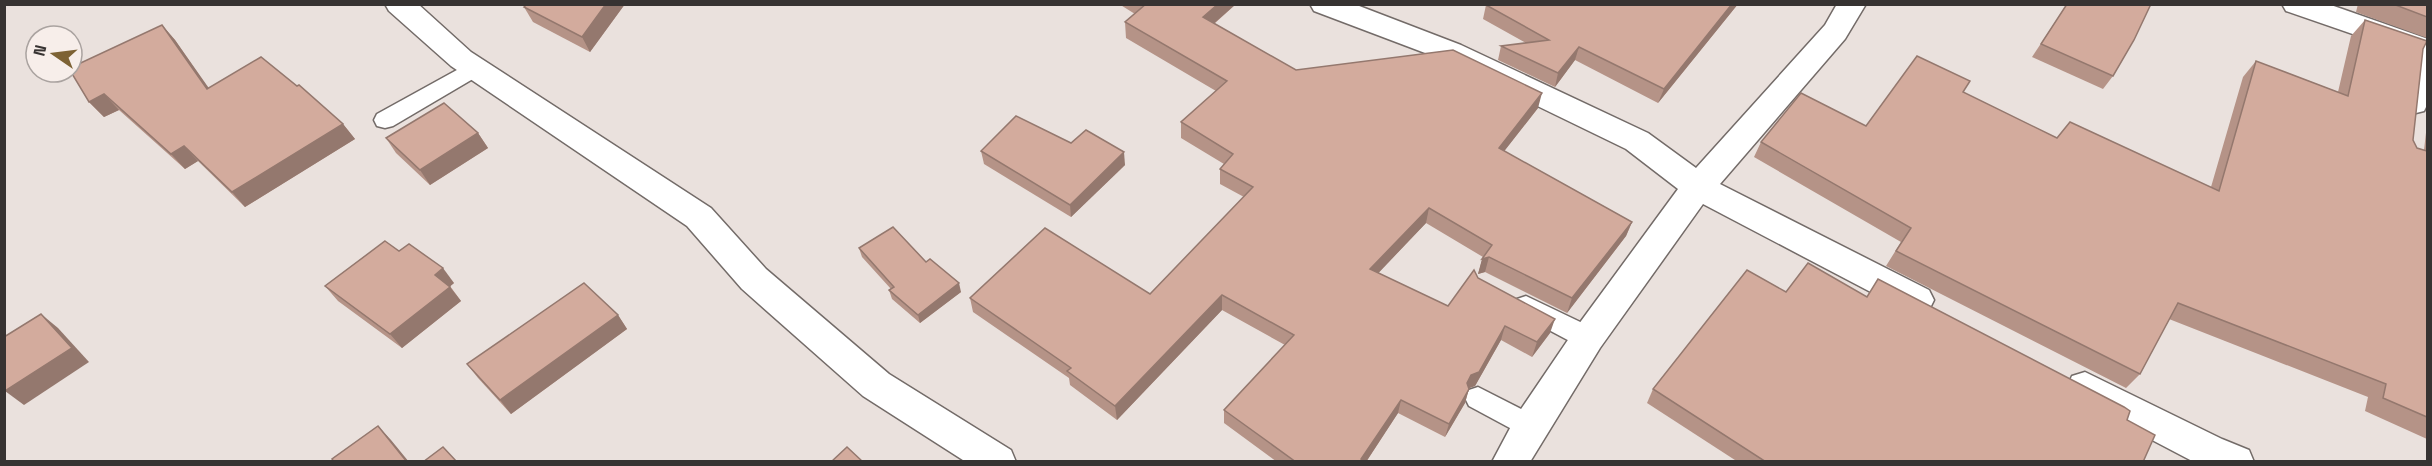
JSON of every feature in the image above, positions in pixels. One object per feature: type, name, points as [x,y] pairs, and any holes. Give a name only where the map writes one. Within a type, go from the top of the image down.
[{"type":"street","points":[[399,4],[475,68],[699,217],[754,279],[876,385],[998,462]]},
{"type":"street","points":[[1324,4],[1451,52],[1637,141],[1698,187],[1943,314]]},
{"type":"street","points":[[1510,462],[1530,426],[1588,338],[1698,187],[1835,32],[1852,4]]},
{"type":"street","points":[[2296,4],[2427,51]]},
{"type":"street","points":[[2060,374],[2209,451],[2236,462]]},
{"type":"lane","points":[[2414,121],[2421,65],[2427,51]]},
{"type":"lane","points":[[385,120],[475,68]]},
{"type":"lane","points":[[1505,295],[1588,338]]},
{"type":"lane","points":[[1478,398],[1530,426]]},
{"type":"building","points":[[527,4],[606,4],[582,37],[524,7]]},
{"type":"building","points":[[1146,4],[1218,4],[1203,17],[1296,70],[1453,50],[1542,93],[1499,148],[1632,222],[1572,298],[1489,257],[1482,259],[1492,245],[1429,208],[1370,269],[1448,306],[1474,270],[1478,278],[1555,319],[1537,342],[1505,326],[1479,372],[1471,375],[1467,383],[1469,389],[1449,424],[1401,400],[1361,459],[1365,462],[1296,462],[1224,410],[1294,335],[1222,295],[1115,406],[1067,371],[1071,368],[970,298],[1045,228],[1150,294],[1253,187],[1220,169],[1233,154],[1181,122],[1227,81],[1125,22]]},
{"type":"building","points":[[1732,4],[1664,89],[1579,47],[1558,73],[1501,46],[1549,40],[1486,5]]},
{"type":"building","points":[[2067,4],[2147,4],[2150,6],[2113,76],[2041,44]]},
{"type":"building","points":[[2393,4],[2427,4],[2427,17]]},
{"type":"building","points":[[2365,20],[2427,41],[2423,49],[2413,140],[2417,148],[2427,151],[2427,417],[2383,398],[2386,384],[2178,303],[2140,374],[1896,251],[1911,228],[1761,142],[1801,93],[1866,126],[1917,56],[1970,81],[1963,92],[2057,138],[2070,122],[2219,191],[2256,61],[2348,96]]},
{"type":"building","points":[[162,25],[207,89],[261,57],[297,86],[299,85],[343,124],[232,192],[184,146],[171,154],[104,94],[89,102],[78,84],[84,84],[84,61]]},
{"type":"building","points":[[444,103],[478,133],[420,170],[386,138]]},
{"type":"building","points":[[1016,116],[1071,143],[1086,130],[1124,152],[1070,205],[981,151]]},
{"type":"building","points":[[893,227],[926,262],[930,259],[959,283],[918,315],[889,290],[894,287],[859,248]]},
{"type":"building","points":[[385,241],[399,251],[409,244],[443,268],[435,275],[450,287],[390,334],[325,286]]},
{"type":"building","points":[[1808,263],[1867,297],[1878,279],[2124,407],[2130,411],[2127,420],[2155,435],[2143,462],[1766,462],[1653,389],[1747,270],[1786,292]]},
{"type":"building","points":[[584,283],[618,315],[500,400],[467,364]]},
{"type":"building","points":[[41,314],[72,348],[5,391],[4,337]]},
{"type":"building","points":[[378,426],[407,462],[334,462],[332,459]]},
{"type":"building","points":[[443,447],[457,462],[423,462]]},
{"type":"building","points":[[847,447],[863,462],[831,462]]}]
